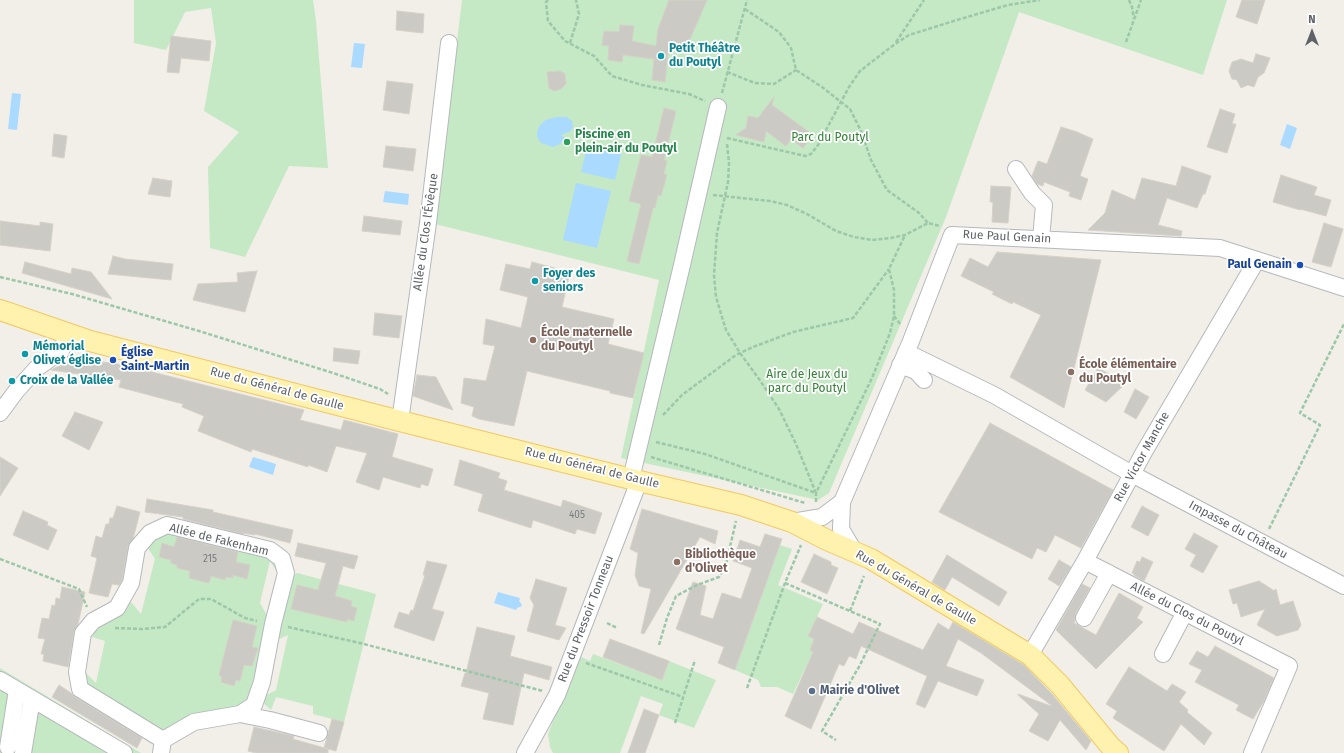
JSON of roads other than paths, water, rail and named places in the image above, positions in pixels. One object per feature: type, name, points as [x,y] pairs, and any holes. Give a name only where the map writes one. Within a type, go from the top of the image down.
[{"type":"main road","name":"Rue du Général de Gaulle","points":[[0,310],[90,341],[401,412],[635,480],[741,504],[800,526],[827,540],[862,555],[1030,655],[1060,684],[1111,747],[1118,753]]},
{"type":"street","name":"Allée du Clos l'Évêque","points":[[401,412],[428,223],[449,43]]},
{"type":"street","name":"Rue du Pressoir Tonneau","points":[[526,752],[557,695],[635,480],[718,107]]},
{"type":"street","points":[[1016,169],[1032,193],[1044,205],[1041,239]]},
{"type":"street","name":"Rue Paul Genain","points":[[862,555],[842,529],[842,502],[903,358],[952,235],[1220,248],[1344,288]]},
{"type":"street","name":"Rue Victor Manche","points":[[1030,655],[1085,561],[1152,438],[1257,260]]},
{"type":"street","points":[[0,413],[17,390],[37,368],[61,351],[68,334]]},
{"type":"street","points":[[903,358],[924,380]]},
{"type":"street","name":"Impasse du Château","points":[[903,358],[994,395],[1132,474],[1344,586]]},
{"type":"street","points":[[0,392],[0,413]]},
{"type":"street","points":[[800,526],[822,517],[842,502]]},
{"type":"street","name":"Allée de Fakenham","points":[[240,714],[254,705],[262,682],[273,624],[286,573],[282,559],[270,550],[167,525],[150,533],[137,548],[131,583],[117,608],[93,621],[83,633],[77,672],[80,689],[162,746],[194,722],[240,714],[270,720],[319,734]]},
{"type":"street","name":"Allée du Clos du Poutyl","points":[[1085,561],[1289,666],[1252,753]]},
{"type":"street","points":[[1084,618],[1109,573]]},
{"type":"street","points":[[1163,654],[1185,612]]},
{"type":"street","points":[[0,680],[32,699],[108,749],[124,753]]},
{"type":"street","points":[[13,749],[17,690]]},
{"type":"street","points":[[13,749],[32,699]]},
{"type":"water","points":[[354,43],[365,44],[362,68],[351,67]]},
{"type":"water","points":[[12,93],[21,94],[17,130],[8,129]]},
{"type":"water","points":[[556,117],[566,117],[572,121],[573,127],[571,131],[561,135],[566,139],[553,147],[541,143],[537,137],[537,132],[540,125],[546,120]]},
{"type":"water","points":[[1287,124],[1297,128],[1290,149],[1280,145]]},
{"type":"water","points":[[588,143],[622,151],[615,180],[581,172]]},
{"type":"water","points":[[576,183],[611,191],[597,248],[563,240]]},
{"type":"water","points":[[385,191],[409,194],[408,205],[383,202]]},
{"type":"water","points":[[253,457],[276,464],[273,475],[249,467]]},
{"type":"water","points":[[498,592],[520,598],[519,601],[522,606],[516,610],[494,603]]},
{"type":"place","name":"Petit Théâtre du Poutyl","points":[[661,56]]},
{"type":"place","name":"Piscine en plein-air du Poutyl","points":[[567,142]]},
{"type":"place","name":"Paul Genain","points":[[1300,265]]},
{"type":"place","name":"Foyer des seniors","points":[[535,281]]},
{"type":"place","name":"École maternelle du Poutyl","points":[[533,340]]},
{"type":"place","name":"Mémorial Olivet église","points":[[25,354]]},
{"type":"place","name":"Église Saint-Martin","points":[[113,360]]},
{"type":"place","name":"École élémentaire du Poutyl","points":[[1071,372]]},
{"type":"place","name":"Croix de la Vallée","points":[[12,381]]},
{"type":"place","name":"Bibliothèque d'Olivet","points":[[677,562]]},
{"type":"place","name":"Mairie d'Olivet","points":[[812,691]]},
{"type":"park label","name":"Parc du Poutyl","points":[[830,138]]},
{"type":"park label","name":"Aire de Jeux du parc du Poutyl","points":[[807,382]]}]
